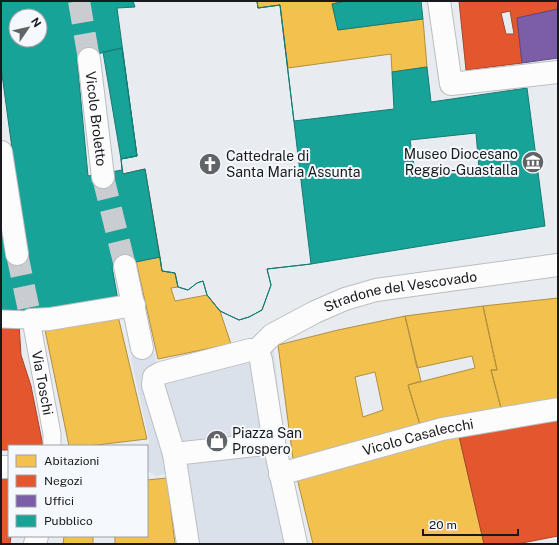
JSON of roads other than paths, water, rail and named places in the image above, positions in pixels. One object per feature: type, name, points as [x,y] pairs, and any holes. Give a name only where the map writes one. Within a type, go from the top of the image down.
[{"type":"street","points":[[439,1],[451,84],[558,72]]},
{"type":"street","name":"Vicolo Broletto","points":[[89,59],[103,177]]},
{"type":"street","points":[[1,152],[17,254]]},
{"type":"street","name":"Stradone del Vescovado","points":[[256,351],[272,335],[315,312],[345,299],[376,290],[558,265]]},
{"type":"street","points":[[125,266],[142,348]]},
{"type":"street","points":[[31,320],[50,319],[134,305]]},
{"type":"street","points":[[188,544],[174,454],[153,385],[154,377],[168,371],[247,351],[256,351],[261,360],[280,474],[296,544]]},
{"type":"street","name":"Vicolo Casalecchi","points":[[280,474],[442,430],[558,409]]},
{"type":"street","points":[[174,454],[274,442]]},
{"type":"lane","points":[[1,319],[31,320]]},
{"type":"lane","name":"Via Toschi","points":[[31,320],[52,434],[52,445]]},
{"type":"tunnel","points":[[79,1],[89,59]]},
{"type":"tunnel","points":[[103,177],[125,266]]},
{"type":"tunnel","points":[[17,254],[31,320]]},
{"type":"place","name":"Museo Diocesano Reggio-Guastalla","points":[[533,162]]},
{"type":"place","name":"Cattedrale di Santa Maria Assunta","points":[[210,164]]},
{"type":"place","name":"Piazza San Prospero","points":[[217,441]]}]
